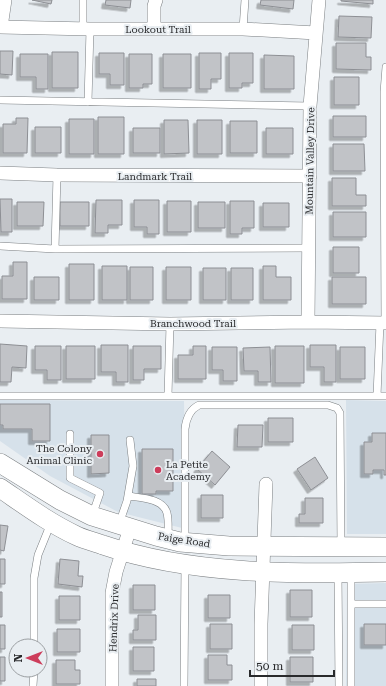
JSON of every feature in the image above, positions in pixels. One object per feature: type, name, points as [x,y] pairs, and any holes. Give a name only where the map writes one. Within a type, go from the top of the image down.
[{"type":"main road","name":"Paige Road","points":[[0,463],[60,500],[92,516],[177,541],[229,546],[386,547]]},
{"type":"main road","points":[[0,488],[51,523],[78,536],[123,552],[150,559],[218,569],[344,573],[386,572]]},
{"type":"street","points":[[1,27],[4,0]]},
{"type":"street","points":[[154,29],[154,6],[156,0]]},
{"type":"street","name":"Mountain Valley Drive","points":[[308,322],[310,106],[318,0]]},
{"type":"street","name":"Lookout Trail","points":[[1,27],[86,29],[243,29],[316,33]]},
{"type":"street","name":"Landmark Trail","points":[[0,173],[57,175],[310,176]]},
{"type":"street","name":"Branchwood Trail","points":[[0,321],[170,324],[308,322],[384,323]]},
{"type":"street","points":[[261,686],[262,571],[266,484]]},
{"type":"street","name":"Hendrix Drive","points":[[112,686],[112,593],[116,572],[123,552],[124,526]]},
{"type":"lane","points":[[83,0],[86,29],[88,102]]},
{"type":"lane","points":[[243,29],[245,0]]},
{"type":"lane","points":[[378,396],[384,323],[384,92],[386,66]]},
{"type":"lane","points":[[0,100],[310,106]]},
{"type":"lane","points":[[55,249],[57,175]]},
{"type":"lane","points":[[0,246],[55,249],[309,248]]},
{"type":"lane","points":[[168,396],[170,324]]},
{"type":"lane","points":[[0,396],[386,396]]},
{"type":"lane","points":[[177,541],[186,421],[189,414],[195,407],[199,405],[328,405],[337,408],[340,413],[341,547]]},
{"type":"lane","points":[[70,434],[70,478],[100,493],[92,516]]},
{"type":"lane","points":[[124,526],[133,466],[130,440]]},
{"type":"lane","points":[[128,496],[152,500],[162,505],[167,512],[177,541]]},
{"type":"lane","points":[[34,638],[34,578],[38,555],[51,523]]},
{"type":"lane","points":[[184,686],[185,564]]},
{"type":"lane","points":[[344,573],[351,604],[351,686]]},
{"type":"lane","points":[[339,686],[344,573]]},
{"type":"lane","points":[[351,604],[386,604]]},
{"type":"shaded area","points":[[0,400],[184,401],[186,529],[118,512],[50,476],[0,441]]},
{"type":"shaded area","points":[[346,400],[386,401],[386,534],[347,534]]},
{"type":"shaded area","points":[[386,583],[386,686],[346,686],[347,584]]},
{"type":"building","points":[[32,0],[52,0],[51,4]]},
{"type":"building","points":[[106,0],[131,0],[130,8],[105,5]]},
{"type":"building","points":[[261,0],[294,0],[293,9],[260,5]]},
{"type":"building","points":[[373,0],[373,4],[341,1]]},
{"type":"building","points":[[339,16],[372,17],[371,38],[338,37]]},
{"type":"building","points":[[336,43],[366,43],[366,57],[371,57],[371,70],[336,69]]},
{"type":"building","points":[[0,51],[13,51],[12,75],[0,74]]},
{"type":"building","points":[[52,52],[78,52],[78,88],[52,88]]},
{"type":"building","points":[[99,53],[124,53],[124,85],[110,85],[110,74],[99,74]]},
{"type":"building","points":[[199,53],[221,53],[221,79],[211,79],[211,89],[199,89]]},
{"type":"building","points":[[229,53],[253,53],[253,83],[242,83],[242,88],[229,88]]},
{"type":"building","points":[[20,54],[48,54],[48,89],[36,89],[36,77],[20,77]]},
{"type":"building","points":[[129,54],[152,54],[152,84],[143,84],[143,88],[129,88]]},
{"type":"building","points":[[163,54],[191,54],[191,88],[163,88]]},
{"type":"building","points":[[264,55],[294,56],[294,89],[264,89]]},
{"type":"building","points":[[334,77],[359,77],[359,105],[334,105]]},
{"type":"building","points":[[333,116],[366,116],[366,137],[333,137]]},
{"type":"building","points":[[98,117],[124,117],[124,154],[98,154]]},
{"type":"building","points":[[16,118],[28,118],[27,153],[3,153],[3,124],[16,124]]},
{"type":"building","points":[[69,119],[94,119],[94,154],[69,154]]},
{"type":"building","points":[[164,120],[188,120],[189,153],[164,154]]},
{"type":"building","points":[[197,120],[222,120],[222,154],[197,154]]},
{"type":"building","points":[[230,121],[257,121],[257,153],[230,153]]},
{"type":"building","points":[[35,127],[61,127],[61,153],[35,153]]},
{"type":"building","points":[[133,128],[160,128],[160,153],[133,153]]},
{"type":"building","points":[[266,128],[293,128],[293,154],[266,154]]},
{"type":"building","points":[[333,144],[364,144],[365,171],[333,171]]},
{"type":"building","points":[[332,178],[356,178],[356,195],[366,195],[366,206],[332,206]]},
{"type":"building","points":[[0,199],[12,199],[12,232],[1,232]]},
{"type":"building","points":[[96,200],[122,200],[122,225],[108,225],[108,233],[95,233]]},
{"type":"building","points":[[134,200],[159,200],[159,234],[147,234],[147,227],[134,227]]},
{"type":"building","points":[[167,201],[191,201],[191,232],[167,232]]},
{"type":"building","points":[[230,201],[254,201],[254,228],[242,228],[242,234],[230,234]]},
{"type":"building","points":[[17,202],[44,202],[43,226],[17,226]]},
{"type":"building","points":[[60,202],[89,202],[89,226],[60,226]]},
{"type":"building","points":[[198,202],[225,202],[225,228],[198,228]]},
{"type":"building","points":[[263,203],[289,203],[289,227],[263,227]]},
{"type":"building","points":[[333,212],[366,212],[366,237],[333,237]]},
{"type":"building","points":[[333,247],[359,247],[359,273],[333,273]]},
{"type":"building","points":[[13,262],[27,262],[27,299],[2,299],[2,276],[13,276]]},
{"type":"building","points":[[69,264],[94,264],[94,300],[69,300]]},
{"type":"building","points":[[102,266],[127,266],[127,300],[102,300]]},
{"type":"building","points":[[263,266],[276,266],[276,277],[291,277],[291,300],[263,300]]},
{"type":"building","points":[[130,267],[153,267],[153,300],[130,300]]},
{"type":"building","points":[[166,267],[191,267],[191,300],[166,300]]},
{"type":"building","points":[[203,268],[226,268],[226,300],[203,300]]},
{"type":"building","points":[[231,268],[253,268],[253,300],[231,300]]},
{"type":"building","points":[[34,277],[59,277],[59,300],[34,300]]},
{"type":"building","points":[[332,277],[366,277],[366,304],[332,304]]},
{"type":"building","points":[[0,344],[27,346],[26,368],[12,367],[11,382],[0,382]]},
{"type":"building","points":[[101,345],[128,345],[128,382],[116,382],[116,372],[101,372]]},
{"type":"building","points":[[310,345],[336,345],[336,382],[324,382],[324,367],[310,367]]},
{"type":"building","points":[[35,346],[61,346],[61,380],[47,380],[47,370],[35,370]]},
{"type":"building","points":[[66,346],[95,346],[95,379],[66,379]]},
{"type":"building","points":[[133,346],[161,346],[161,369],[144,369],[144,380],[133,380]]},
{"type":"building","points":[[193,346],[206,346],[206,379],[178,379],[178,355],[193,355]]},
{"type":"building","points":[[275,346],[304,346],[304,383],[275,383]]},
{"type":"building","points":[[212,347],[237,347],[237,381],[223,381],[223,370],[212,370]]},
{"type":"building","points":[[270,347],[271,382],[258,382],[258,371],[244,371],[243,348]]},
{"type":"building","points":[[340,347],[365,347],[365,379],[340,379]]},
{"type":"building","points":[[0,404],[50,404],[50,441],[32,441],[32,429],[3,429],[3,425],[0,425]]},
{"type":"building","points":[[268,418],[293,418],[293,442],[268,442]]},
{"type":"building","points":[[238,425],[263,425],[262,447],[237,447]]},
{"type":"building","points":[[372,433],[386,433],[386,475],[384,475],[384,470],[373,470],[373,474],[364,474],[364,442],[372,442]]},
{"type":"building","name":"The Colony Animal Clinic","points":[[91,435],[109,435],[109,473],[91,474]]},
{"type":"building","name":"La Petite Academy","points":[[142,449],[173,449],[173,491],[156,491],[156,494],[142,494]]},
{"type":"building","points":[[212,451],[230,467],[215,485],[197,469]]},
{"type":"building","points":[[315,457],[328,478],[311,490],[297,469]]},
{"type":"building","points":[[201,495],[223,495],[223,518],[201,518]]},
{"type":"building","points":[[305,498],[323,498],[323,523],[299,523],[299,514],[305,514]]},
{"type":"building","points":[[0,525],[8,526],[4,551],[0,550]]},
{"type":"building","points":[[0,559],[5,559],[5,584],[0,584]]},
{"type":"building","points":[[60,559],[79,561],[78,576],[83,576],[82,587],[58,584]]},
{"type":"building","points":[[133,585],[155,585],[155,610],[133,610]]},
{"type":"building","points":[[290,590],[312,590],[312,617],[290,617]]},
{"type":"building","points":[[0,592],[2,592],[2,617],[0,617]]},
{"type":"building","points":[[208,595],[230,595],[230,618],[208,618]]},
{"type":"building","points":[[59,596],[80,596],[80,620],[59,620]]},
{"type":"building","points":[[138,615],[156,615],[156,640],[133,640],[133,630],[138,630]]},
{"type":"building","points":[[210,624],[232,624],[232,649],[210,649]]},
{"type":"building","points":[[364,624],[386,624],[386,645],[364,645]]},
{"type":"building","points":[[0,625],[5,625],[5,649],[0,649]]},
{"type":"building","points":[[292,625],[314,625],[314,650],[292,650]]},
{"type":"building","points":[[57,629],[80,629],[80,652],[57,652]]},
{"type":"building","points":[[133,647],[154,647],[154,671],[133,671]]},
{"type":"building","points":[[208,655],[227,655],[227,665],[232,665],[232,680],[208,680]]},
{"type":"building","points":[[0,657],[5,657],[5,681],[0,681]]},
{"type":"building","points":[[290,657],[313,657],[313,682],[290,682]]},
{"type":"building","points":[[56,660],[75,660],[75,670],[80,670],[80,684],[56,684]]},
{"type":"building","points":[[137,679],[156,679],[156,686],[137,686]]},
{"type":"place","name":"The Colony Animal Clinic","points":[[100,454]]},
{"type":"place","name":"La Petite Academy","points":[[158,470]]}]
